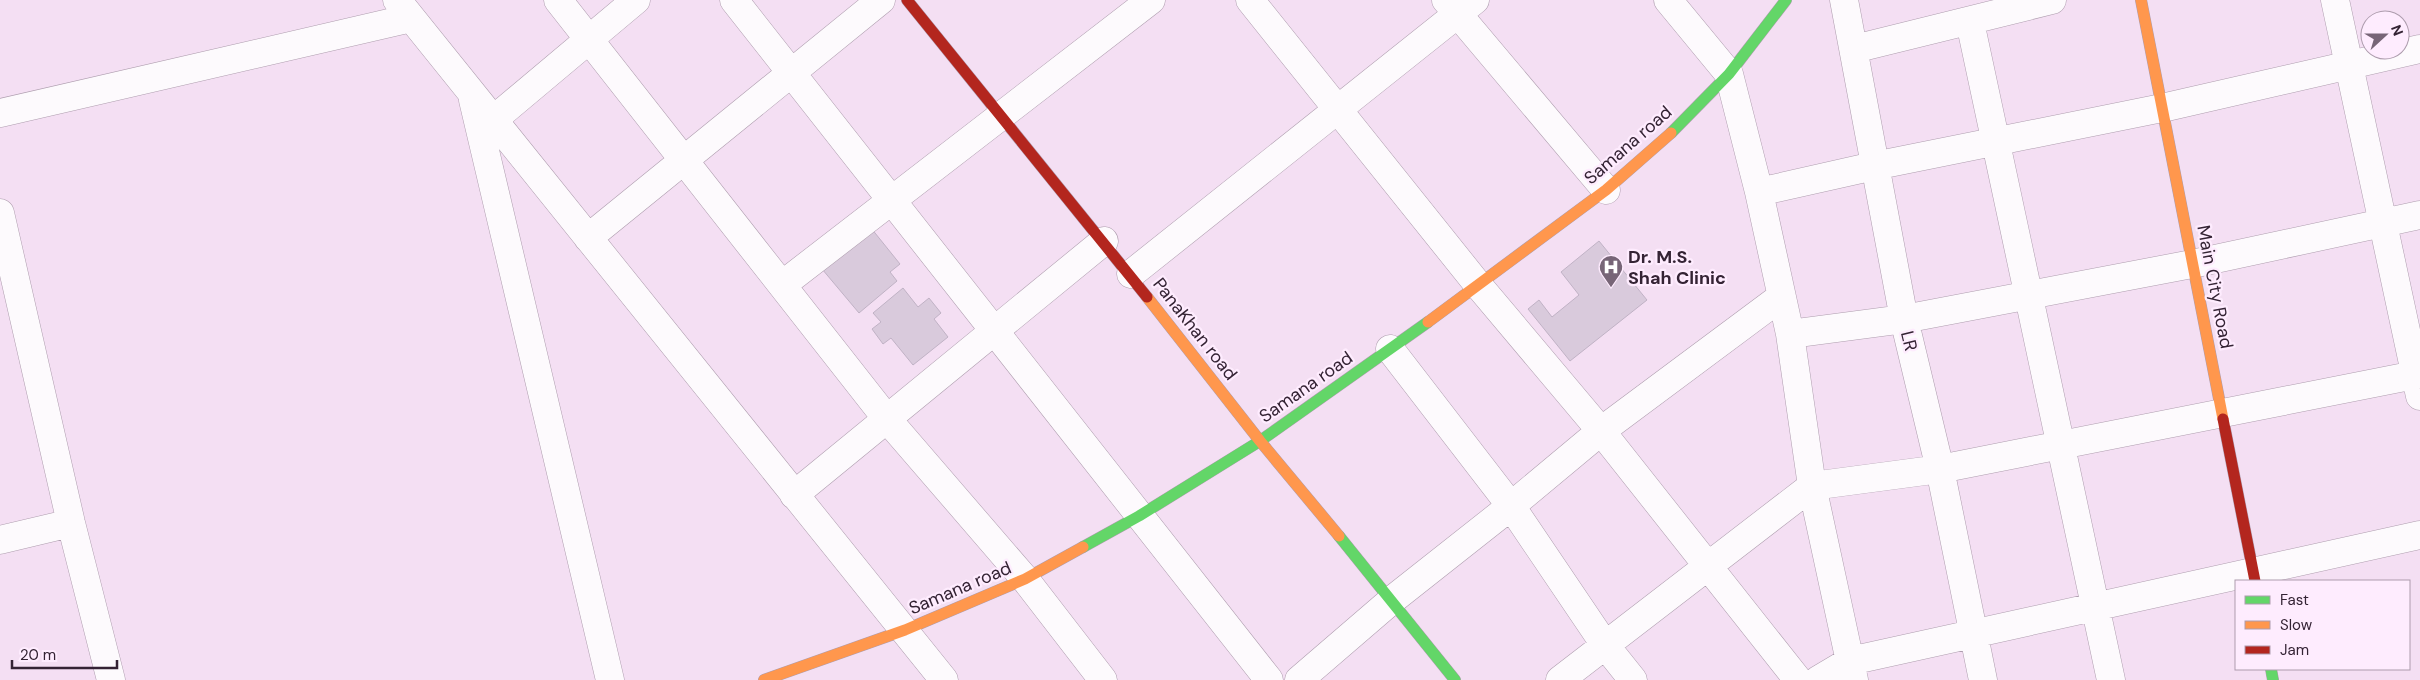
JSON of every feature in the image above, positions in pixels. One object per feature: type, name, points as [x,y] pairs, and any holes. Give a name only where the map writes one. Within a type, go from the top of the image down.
[{"type":"street","points":[[558,0],[887,419],[1025,580],[1103,680]]},
{"type":"street","points":[[493,120],[636,0]]},
{"type":"street","points":[[734,0],[1269,680]]},
{"type":"street","points":[[588,238],[881,0]]},
{"type":"street","name":"PanaKhan road","points":[[906,0],[1131,274],[1260,441],[1392,600],[1455,680]]},
{"type":"street","points":[[782,285],[1151,0]]},
{"type":"street","points":[[1250,0],[1479,286],[1601,431],[1798,680]]},
{"type":"street","points":[[1668,0],[1729,74],[1759,192],[1790,334],[1812,486],[1852,670]]},
{"type":"street","name":"Samana road","points":[[773,679],[905,630],[1025,580],[1139,516],[1260,441],[1479,286],[1606,190],[1673,131],[1729,74],[1786,0]]},
{"type":"street","name":"LR","points":[[1844,0],[1904,319],[1940,469],[1983,680]]},
{"type":"street","points":[[1854,49],[1970,22],[2052,0]]},
{"type":"street","name":"Main City Road","points":[[2141,0],[2254,577]]},
{"type":"street","points":[[1560,680],[1812,486],[1940,469],[2222,413],[2419,381],[2335,0]]},
{"type":"street","points":[[1131,274],[1339,110],[1459,5],[1606,190]]},
{"type":"street","points":[[0,113],[404,9],[944,680]]},
{"type":"street","points":[[1970,22],[2111,680]]},
{"type":"street","points":[[1759,192],[1874,166],[2162,108],[2420,49]]},
{"type":"street","points":[[472,93],[610,680]]},
{"type":"street","points":[[0,213],[71,523],[111,680]]},
{"type":"street","points":[[1790,334],[1904,319],[2192,264],[2420,215]]},
{"type":"street","points":[[794,495],[1104,241]]},
{"type":"street","points":[[1299,680],[1392,600],[1511,506],[1601,431],[1781,297]]},
{"type":"street","points":[[1390,349],[1511,506],[1605,645],[1633,680]]},
{"type":"street","points":[[0,540],[71,523]]},
{"type":"street","points":[[2238,580],[2420,535]]},
{"type":"street","points":[[1818,680],[1973,634],[2095,607],[2235,581]]},
{"type":"building","points":[[871,228],[900,264],[890,272],[897,281],[859,313],[822,269]]},
{"type":"building","points":[[1599,241],[1647,300],[1570,361],[1528,309],[1539,300],[1552,317],[1579,295],[1561,272]]},
{"type":"building","points":[[903,288],[918,307],[929,298],[941,313],[934,319],[948,337],[913,365],[891,338],[883,344],[872,329],[881,322],[873,313]]},
{"type":"traffic: fast","points":[[1671,133],[1729,74],[1786,0]]},
{"type":"traffic: fast","points":[[1083,547],[1139,516],[1260,441],[1428,322]]},
{"type":"traffic: fast","points":[[1339,536],[1455,680]]},
{"type":"traffic: fast","points":[[2271,670],[2273,680]]},
{"type":"traffic: slow","points":[[2141,0],[2223,419]]},
{"type":"traffic: slow","points":[[1428,322],[1606,190],[1671,133]]},
{"type":"traffic: slow","points":[[1147,297],[1260,441],[1339,536]]},
{"type":"traffic: slow","points":[[764,680],[905,630],[1025,579],[1083,547]]},
{"type":"traffic: jam","points":[[907,0],[1147,297]]},
{"type":"traffic: jam","points":[[2223,419],[2255,580]]},
{"type":"place","name":"Dr. M.S. Shah Clinic","points":[[1611,288]]}]
